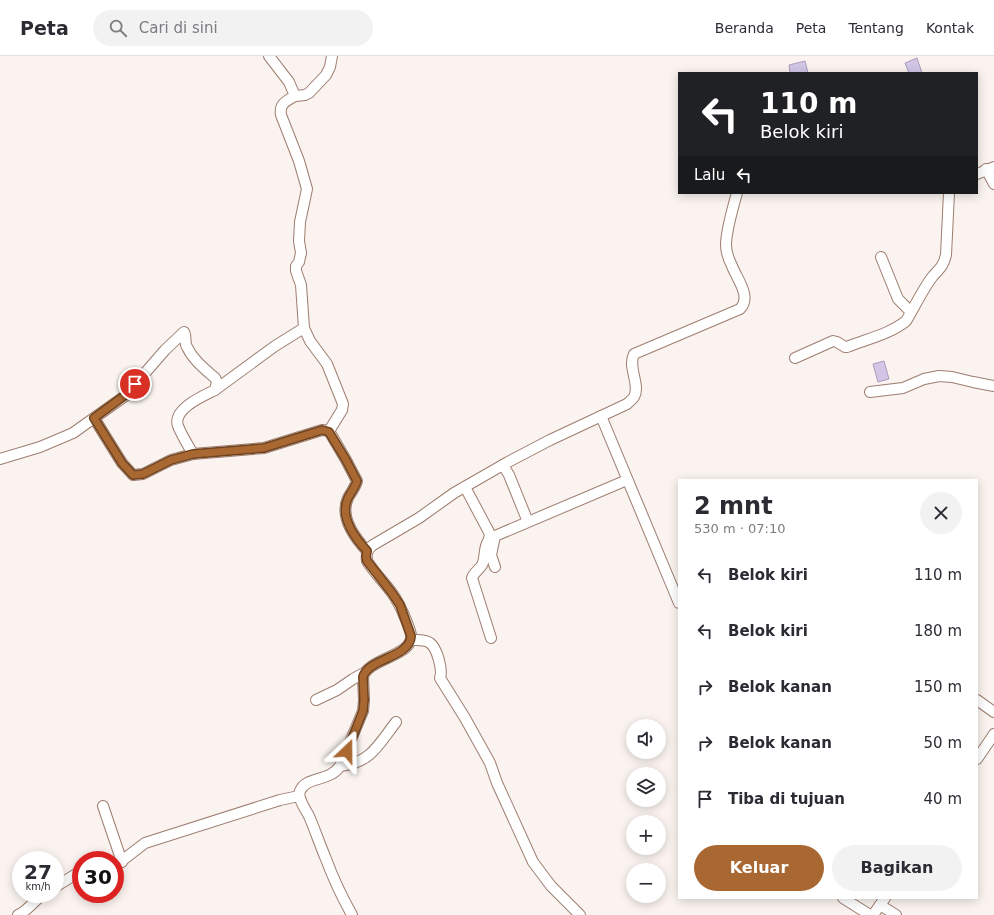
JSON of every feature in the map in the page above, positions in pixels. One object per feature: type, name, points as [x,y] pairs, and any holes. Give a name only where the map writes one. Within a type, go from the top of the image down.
[{"type":"street","points":[[269,56],[289,82],[295,96]]},
{"type":"street","points":[[329,432],[342,410],[343,404],[327,364],[310,341],[304,328],[300,285],[296,266],[299,262],[301,253],[299,241],[300,222],[307,189],[299,161],[280,110],[283,103],[295,96],[306,95],[309,93],[326,75],[330,67],[332,56]]},
{"type":"street","points":[[986,170],[994,184]]},
{"type":"street","points":[[316,700],[337,690],[364,673],[370,667],[407,646],[411,640],[410,631],[400,605],[367,561],[367,551],[373,545],[419,518],[466,487],[506,470],[550,440],[627,404],[633,399],[635,390],[632,363],[632,357],[634,354],[712,322],[740,309],[743,306],[745,297],[741,284],[732,267],[726,247],[726,238],[737,194]]},
{"type":"street","points":[[795,358],[830,342],[837,342],[845,347],[884,333],[906,321],[932,276],[941,269],[944,263],[946,255],[949,194]]},
{"type":"street","points":[[881,257],[898,299],[911,312]]},
{"type":"street","points":[[193,454],[178,426],[177,419],[179,415],[194,402],[215,390],[275,346],[304,328]]},
{"type":"street","points":[[0,459],[40,447],[73,433],[124,396],[165,350],[184,332],[187,336],[185,344],[192,356],[215,378],[217,382],[215,390]]},
{"type":"street","points":[[870,392],[903,388],[924,379],[939,376],[952,376],[994,386]]},
{"type":"street","points":[[601,416],[678,601]]},
{"type":"street","points":[[94,418],[122,463],[133,475],[143,474],[171,460],[193,454],[264,448],[322,430],[329,432],[357,481],[348,498],[345,508],[349,525],[359,542],[367,551]]},
{"type":"street","points":[[506,470],[526,517]]},
{"type":"street","points":[[495,567],[491,555],[495,536],[627,480]]},
{"type":"street","points":[[466,487],[490,534],[486,545],[483,563],[474,573],[472,578],[491,638]]},
{"type":"street","points":[[411,640],[426,641],[434,647],[441,673],[440,678],[465,718],[490,763],[497,783],[533,862],[551,886],[580,915]]},
{"type":"street","points":[[352,915],[336,884],[299,796],[300,791],[307,784],[331,775],[340,766],[363,711],[364,673]]},
{"type":"street","points":[[978,701],[994,712]]},
{"type":"street","points":[[340,766],[352,765],[368,756],[381,743],[396,722]]},
{"type":"street","points":[[978,758],[994,734]]},
{"type":"street","points":[[124,859],[145,843],[280,800],[299,796]]},
{"type":"street","points":[[103,806],[115,851]]},
{"type":"street","points":[[845,899],[871,915],[882,901],[896,915]]},
{"type":"street","points":[[18,915],[33,903]]},
{"type":"building","points":[[917,58],[922,72],[909,72],[905,63]]},
{"type":"building","points":[[805,61],[808,72],[790,72],[789,65]]},
{"type":"building","points":[[884,361],[889,379],[878,382],[873,364]]},
{"type":"route","points":[[135,384],[124,396],[94,418],[122,463],[133,475],[143,474],[171,460],[193,454],[264,448],[322,430],[329,432],[346,460],[357,481],[348,498],[345,508],[349,525],[359,542],[367,551],[367,561],[400,605],[411,636],[409,644],[402,650],[370,667],[364,673],[363,711],[347,751]]}]
